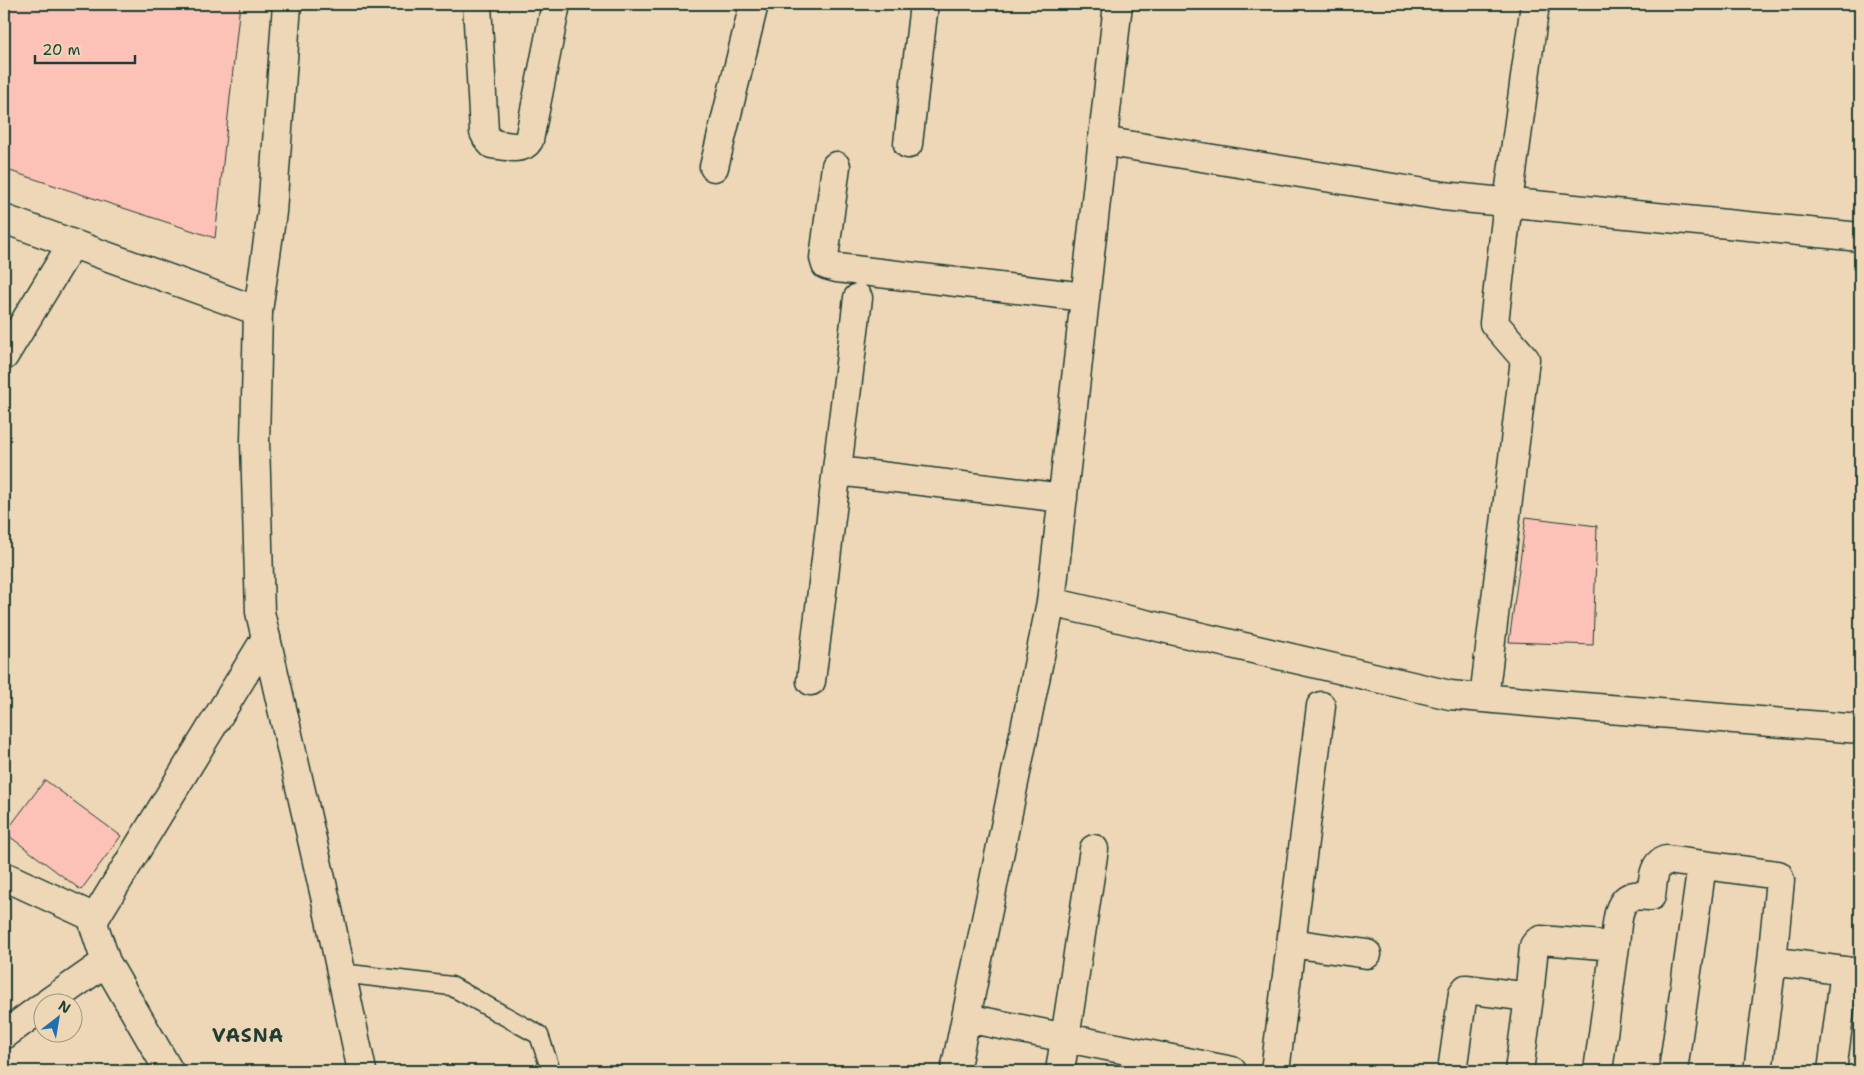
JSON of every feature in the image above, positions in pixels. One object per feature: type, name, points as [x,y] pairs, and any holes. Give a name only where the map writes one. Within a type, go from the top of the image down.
[{"type":"street","points":[[287,4],[272,212],[258,311],[255,442],[260,612],[341,973],[360,1070]]},
{"type":"street","points":[[476,4],[484,132],[492,144],[521,148],[529,140],[556,4]]},
{"type":"street","points":[[714,167],[754,4]]},
{"type":"street","points":[[908,144],[924,4]]},
{"type":"street","points":[[955,1071],[1051,602],[1118,4]]},
{"type":"street","points":[[1484,698],[1525,358],[1494,323],[1508,202],[1535,4]]},
{"type":"street","points":[[1102,141],[1442,196],[1860,236]]},
{"type":"street","points":[[836,166],[824,258],[826,264],[837,268],[1085,297]]},
{"type":"street","points":[[4,219],[258,311]]},
{"type":"street","points":[[4,356],[72,244]]},
{"type":"street","points":[[811,681],[858,298]]},
{"type":"street","points":[[838,471],[1062,498]]},
{"type":"street","points":[[1051,602],[1450,695],[1860,729]]},
{"type":"street","points":[[169,1071],[106,962],[94,926],[94,918],[266,638]]},
{"type":"street","points":[[1274,1071],[1321,706]]},
{"type":"street","points":[[1060,1071],[1094,849]]},
{"type":"street","points":[[1598,1071],[1620,908],[1632,896],[1651,896],[1656,867],[1661,861],[1778,875],[1780,880],[1772,961],[1758,1071]]},
{"type":"street","points":[[1674,1071],[1702,865]]},
{"type":"street","points":[[4,876],[94,918]]},
{"type":"street","points":[[1519,1071],[1534,946],[1537,942],[1541,940],[1614,946]]},
{"type":"street","points":[[1290,943],[1367,954]]},
{"type":"street","points":[[1772,961],[1852,972],[1832,1071]]},
{"type":"street","points":[[63,992],[106,962]]},
{"type":"street","points":[[1452,1071],[1463,993],[1466,989],[1529,997]]},
{"type":"street","points":[[4,1035],[32,1014]]},
{"type":"street","points":[[966,1018],[1232,1071]]},
{"type":"lane","points":[[341,973],[451,986],[539,1035],[551,1071]]},
{"type":"building","points":[[4,4],[240,4],[215,238],[4,169]]},
{"type":"building","points":[[1526,517],[1597,526],[1593,645],[1509,642]]},
{"type":"building","points":[[45,780],[121,836],[81,890],[5,833]]},
{"type":"district","name":"VASNA","points":[[248,1035]]}]
